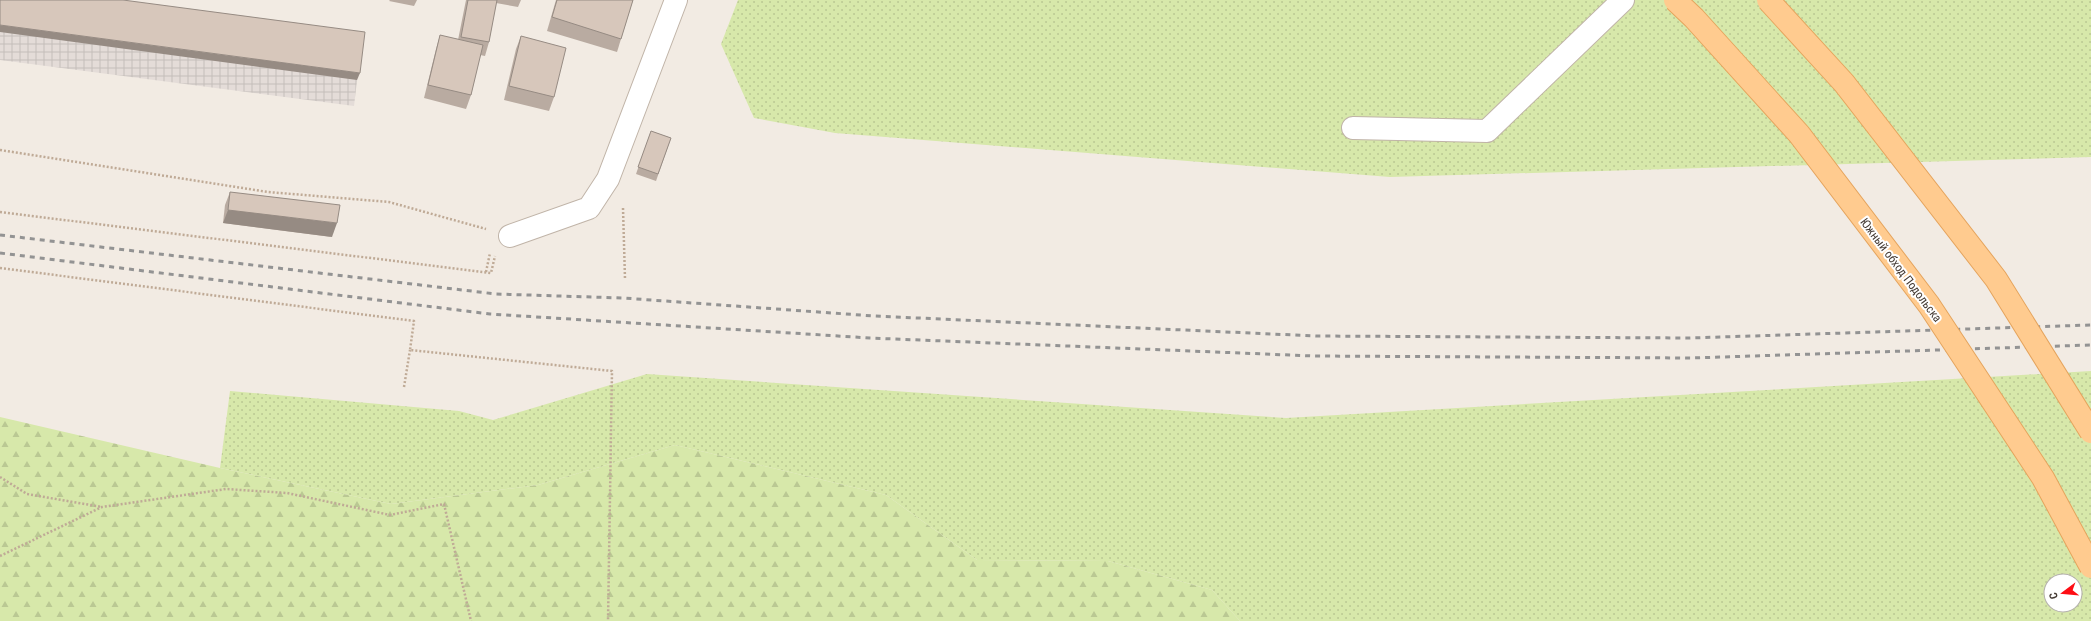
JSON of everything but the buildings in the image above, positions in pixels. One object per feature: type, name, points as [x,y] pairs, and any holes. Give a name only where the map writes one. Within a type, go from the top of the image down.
[{"type":"main road","name":"Южный обход Подольска","points":[[1675,0],[1694,18],[1799,134],[1929,306],[2043,478],[2091,567]]},
{"type":"main road","points":[[1768,0],[1844,83],[1996,280],[2091,432]]},
{"type":"street","points":[[510,236],[588,208],[608,179],[676,0]]},
{"type":"street","points":[[1353,128],[1487,131],[1623,0]]},
{"type":"path","points":[[0,150],[268,192],[389,202],[510,236]]},
{"type":"path","points":[[0,212],[491,273],[493,259]]},
{"type":"path","points":[[486,272],[490,250]]},
{"type":"path","points":[[0,268],[414,321],[404,387]]},
{"type":"path","points":[[410,350],[612,371],[608,621]]},
{"type":"path","points":[[0,477],[26,494],[102,507]]},
{"type":"path","points":[[0,556],[102,507],[226,489],[287,494],[390,515],[444,504],[471,621]]},
{"type":"shaded area","points":[[0,0],[362,39],[354,106],[0,60]]},
{"type":"green space","points":[[738,0],[2091,0],[2091,157],[1390,177],[835,133],[754,118],[721,44]]},
{"type":"green space","points":[[2091,371],[2091,621],[1240,621],[1212,590],[1108,561],[977,560],[886,495],[675,445],[538,485],[391,504],[220,468],[230,391],[459,411],[493,420],[647,374],[1286,418]]},
{"type":"green space","points":[[0,417],[220,468],[391,504],[538,485],[675,445],[886,495],[977,560],[1108,561],[1212,590],[1240,621],[0,621]]},
{"type":"railway","points":[[0,235],[496,294],[623,298],[874,316],[1316,336],[1690,338],[2091,325]]},
{"type":"railway","points":[[0,253],[490,314],[870,338],[1314,356],[1691,358],[2091,345]]}]
